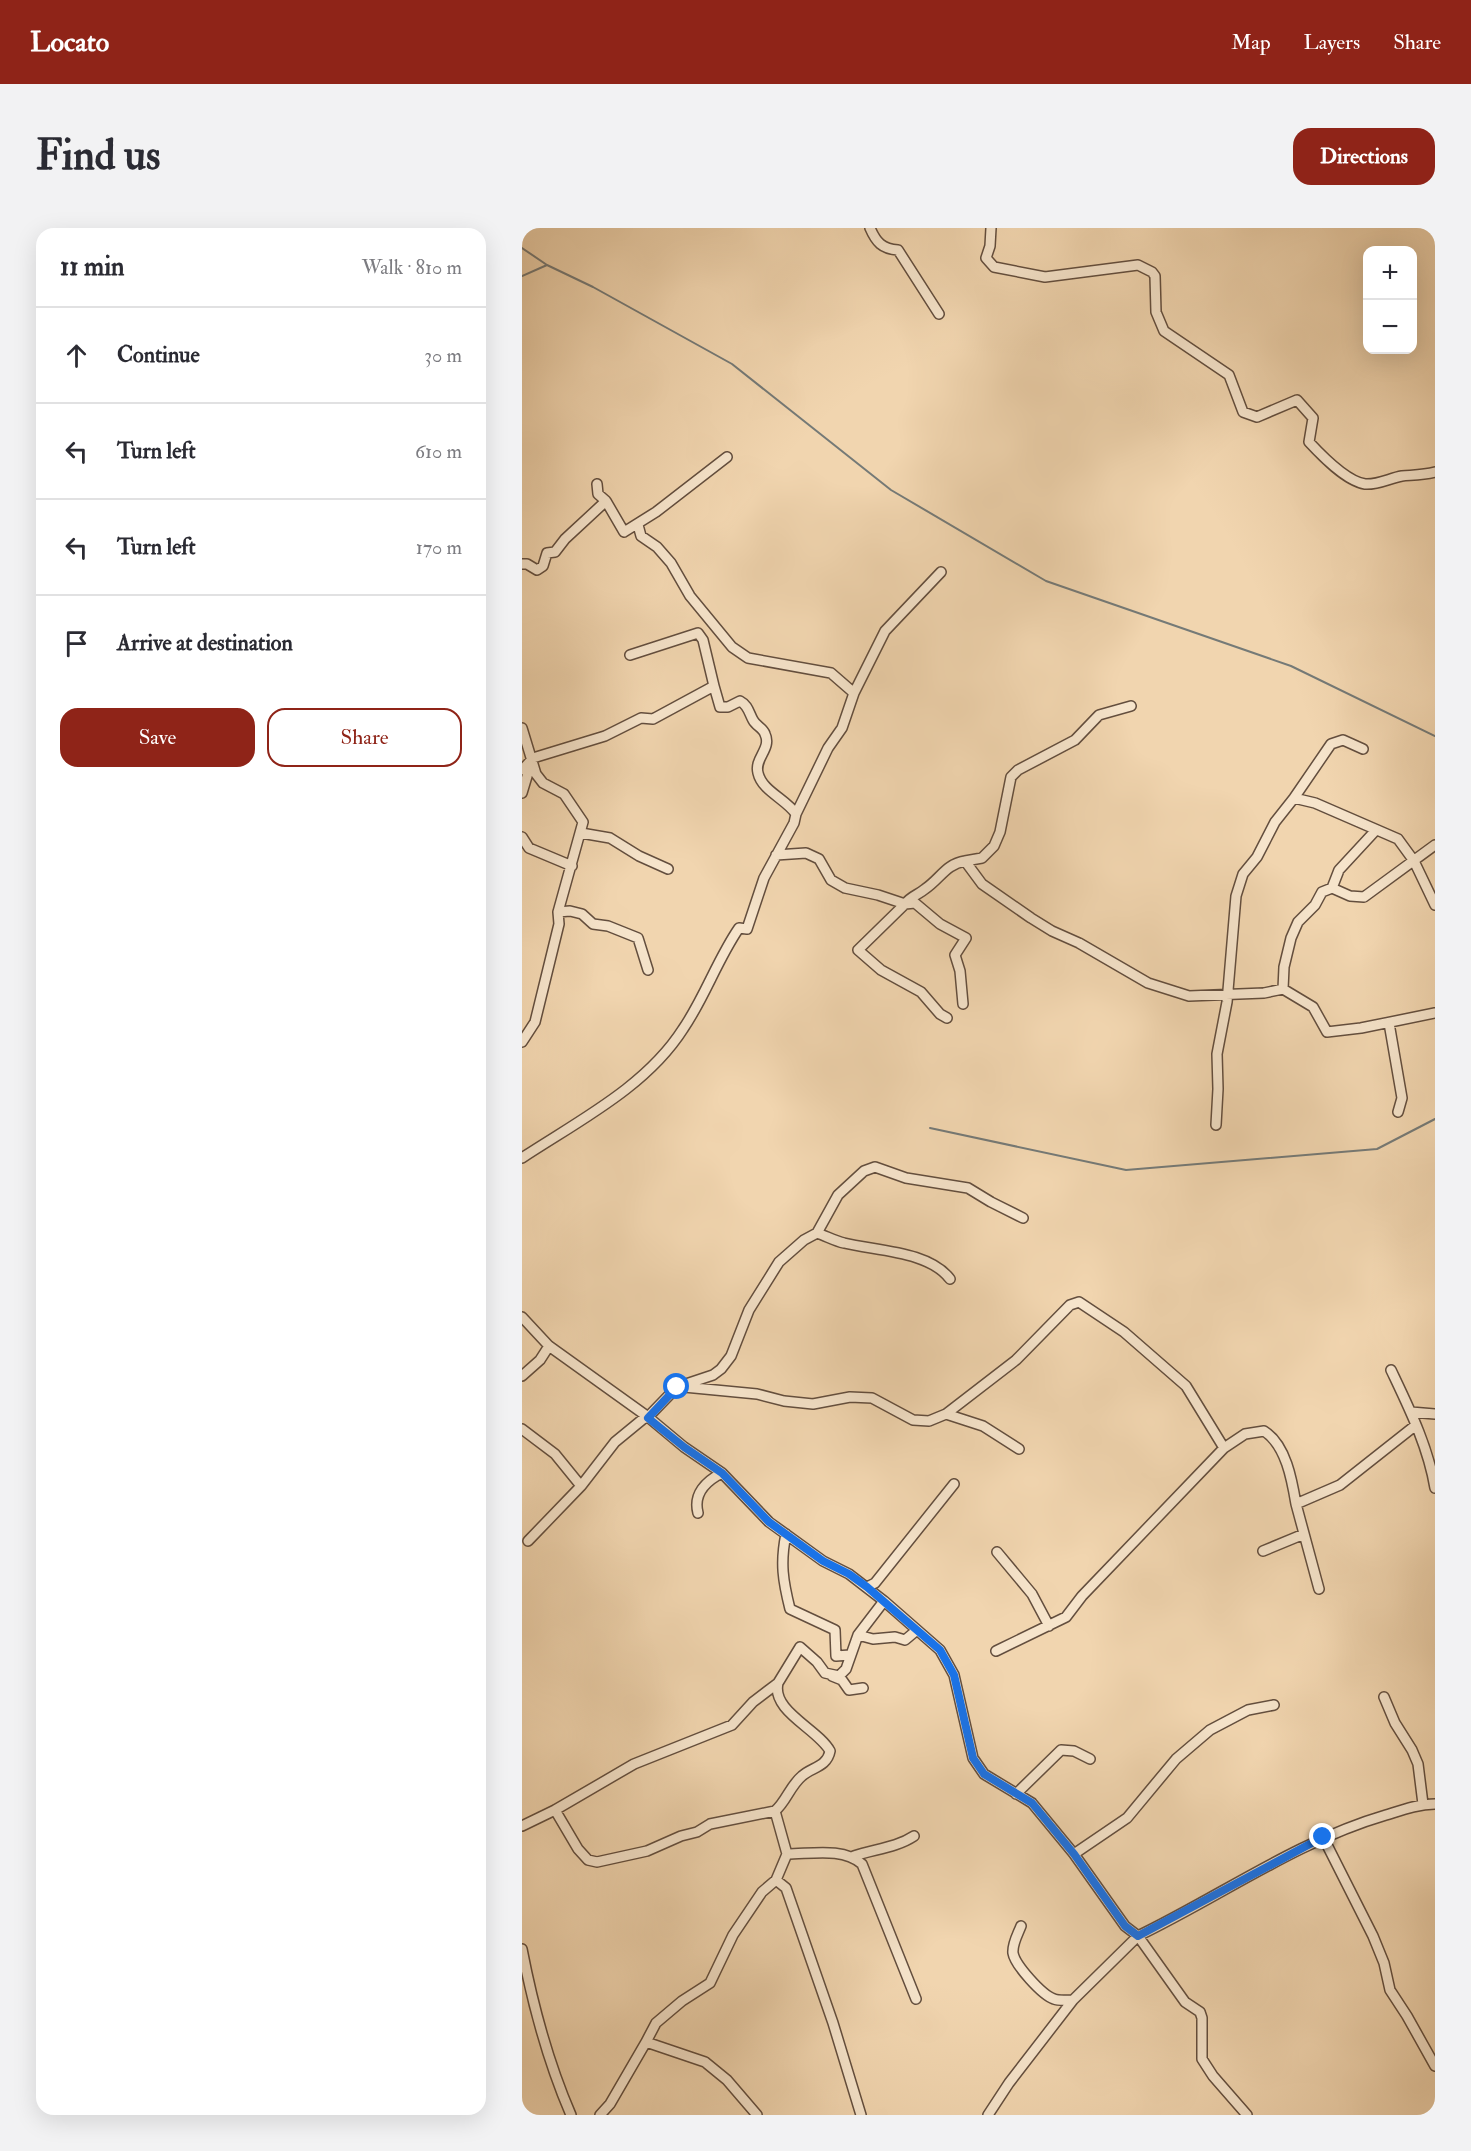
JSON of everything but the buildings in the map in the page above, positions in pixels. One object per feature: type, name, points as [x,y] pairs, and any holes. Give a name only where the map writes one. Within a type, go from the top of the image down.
[{"type":"street","points":[[870,228],[875,241],[888,249],[898,250],[939,314]]},
{"type":"street","points":[[991,228],[990,246],[986,258],[994,267],[1045,277],[1138,265],[1152,272],[1155,276],[1156,312],[1164,330],[1229,375],[1243,412],[1257,417],[1297,400],[1313,418],[1309,442],[1340,472],[1364,484],[1435,472]]},
{"type":"street","points":[[597,484],[598,494],[606,501],[624,532],[638,525],[727,457]]},
{"type":"street","points":[[522,564],[537,570],[543,566],[547,553],[555,552],[565,539],[606,501]]},
{"type":"street","points":[[638,525],[641,536],[657,547],[671,563],[690,596],[732,647],[748,658],[831,673],[854,693]]},
{"type":"street","points":[[522,1158],[608,1102],[643,1074],[669,1048],[684,1028],[725,949],[739,928],[747,928],[764,878],[794,823],[796,814],[828,748],[842,728],[854,693],[885,631],[941,572]]},
{"type":"street","points":[[630,655],[698,633],[703,640],[720,707],[728,707],[740,701],[745,704],[756,725],[764,731],[767,741],[765,750],[757,763],[760,779],[796,814]]},
{"type":"street","points":[[522,793],[528,773],[523,769],[533,758],[604,736],[641,718],[653,719],[714,686]]},
{"type":"street","points":[[947,1018],[940,1014],[921,992],[881,970],[858,950],[911,897],[925,890],[945,870],[956,862],[982,858],[994,846],[1000,832],[1011,777],[1018,770],[1075,740],[1099,715],[1131,706]]},
{"type":"street","points":[[522,728],[536,774],[543,783],[564,794],[583,822],[558,912],[559,924],[535,1022],[522,1042]]},
{"type":"street","points":[[1216,1125],[1217,1054],[1228,995],[1236,896],[1243,874],[1257,857],[1275,822],[1331,744],[1343,740],[1363,749]]},
{"type":"street","points":[[1294,798],[1315,803],[1398,839],[1414,861],[1435,905]]},
{"type":"street","points":[[1332,888],[1339,870],[1376,830]]},
{"type":"street","points":[[581,833],[610,838],[639,856],[668,869]]},
{"type":"street","points":[[522,837],[529,848],[572,866]]},
{"type":"street","points":[[1283,988],[1284,967],[1291,938],[1298,922],[1315,905],[1322,892],[1332,888],[1350,896],[1364,897],[1435,845]]},
{"type":"street","points":[[776,855],[807,853],[819,858],[831,880],[845,888],[905,904],[915,903],[940,924],[966,938],[955,956],[960,972],[963,1005]]},
{"type":"street","points":[[965,861],[982,884],[1052,931],[1079,943],[1148,982],[1189,996],[1264,993],[1283,988],[1313,1007],[1328,1032],[1389,1023],[1435,1013]]},
{"type":"street","points":[[558,912],[570,911],[582,914],[593,924],[608,926],[638,938],[648,970]]},
{"type":"street","points":[[1389,1023],[1402,1098],[1398,1112]]},
{"type":"street","points":[[528,1541],[581,1486],[615,1442],[643,1419],[648,1418],[677,1387],[713,1375],[721,1369],[731,1356],[749,1310],[779,1262],[804,1240],[817,1233],[838,1195],[864,1171],[875,1167],[906,1178],[968,1188],[1023,1218]]},
{"type":"street","points":[[817,1233],[841,1243],[929,1261],[944,1270],[950,1279]]},
{"type":"street","points":[[677,1387],[757,1394],[784,1401],[813,1404],[850,1397],[872,1398],[913,1420],[929,1421],[946,1414],[1016,1360],[1070,1305],[1079,1302],[1124,1332],[1185,1386],[1224,1448]]},
{"type":"street","points":[[522,1317],[549,1346],[722,1473],[769,1522],[823,1561],[849,1574],[867,1587],[940,1650],[954,1675],[973,1758],[984,1774],[1032,1803],[1074,1854],[1125,1926],[1138,1936],[1185,2002],[1200,2012],[1202,2059],[1213,2076],[1247,2115]]},
{"type":"street","points":[[522,1376],[540,1360],[549,1346]]},
{"type":"street","points":[[1391,1370],[1411,1412],[1431,1464],[1435,1488]]},
{"type":"street","points":[[1411,1412],[1435,1414]]},
{"type":"street","points":[[946,1414],[983,1426],[1019,1449]]},
{"type":"street","points":[[1296,1504],[1340,1485],[1416,1425]]},
{"type":"street","points":[[522,1429],[555,1454],[581,1486]]},
{"type":"street","points":[[996,1651],[1066,1617],[1082,1596],[1224,1448],[1245,1434],[1264,1431],[1275,1440],[1291,1479],[1319,1589]]},
{"type":"street","points":[[698,1513],[696,1504],[700,1492],[711,1479],[722,1473]]},
{"type":"street","points":[[867,1587],[875,1583],[954,1484]]},
{"type":"street","points":[[786,1534],[782,1555],[783,1581],[790,1609],[835,1630],[836,1656],[849,1655]]},
{"type":"street","points":[[1263,1551],[1304,1534]]},
{"type":"street","points":[[997,1552],[1032,1594],[1049,1626]]},
{"type":"street","points":[[832,1676],[839,1676],[846,1669],[849,1655],[858,1635],[884,1601]]},
{"type":"street","points":[[858,1635],[873,1639],[895,1637],[905,1640],[917,1630]]},
{"type":"street","points":[[555,1810],[578,1849],[588,1860],[597,1862],[647,1851],[681,1836],[697,1832],[710,1824],[775,1811],[803,1775],[821,1766],[829,1758],[830,1751],[826,1744],[778,1699],[776,1689],[784,1669],[800,1647],[817,1662],[825,1673],[842,1680],[849,1690],[863,1688]]},
{"type":"street","points":[[522,1826],[555,1810],[634,1764],[732,1725],[753,1702],[778,1683]]},
{"type":"street","points":[[1384,1697],[1395,1723],[1418,1764],[1423,1804]]},
{"type":"street","points":[[1074,1854],[1127,1818],[1176,1759],[1210,1730],[1248,1710],[1274,1705]]},
{"type":"street","points":[[1016,1794],[1061,1750],[1074,1751],[1090,1759]]},
{"type":"street","points":[[988,2115],[1072,2000],[1138,1936],[1323,1837],[1365,1821],[1423,1804],[1435,1803]]},
{"type":"street","points":[[600,2115],[610,2104],[656,2023],[682,2001],[710,1983],[724,1958],[733,1935],[762,1893],[776,1880],[787,1854],[775,1811]]},
{"type":"street","points":[[787,1854],[839,1853],[854,1856],[904,1842],[914,1836]]},
{"type":"street","points":[[1323,1837],[1373,1936],[1384,1963],[1390,1990],[1435,2066]]},
{"type":"street","points":[[854,1856],[862,1864],[916,1999]]},
{"type":"street","points":[[776,1880],[786,1888],[833,2023],[861,2115]]},
{"type":"street","points":[[1021,1926],[1014,1944],[1013,1955],[1018,1963],[1044,1994],[1056,2000],[1072,2000]]},
{"type":"street","points":[[522,1949],[541,2030],[558,2085],[571,2115]]},
{"type":"street","points":[[646,2042],[705,2062],[727,2080],[757,2115]]},
{"type":"waterway","points":[[522,248],[547,265],[593,287],[732,364],[891,490],[1046,581],[1291,666],[1435,736]]},
{"type":"waterway","points":[[522,276],[547,265]]},
{"type":"waterway","points":[[930,1128],[1126,1170],[1377,1149],[1435,1119]]},
{"type":"route","points":[[677,1387],[648,1418],[684,1447],[722,1473],[769,1522],[823,1561],[849,1574],[867,1587],[940,1650],[954,1675],[973,1758],[984,1774],[1032,1803],[1074,1854],[1125,1926],[1138,1936],[1323,1837]]}]
